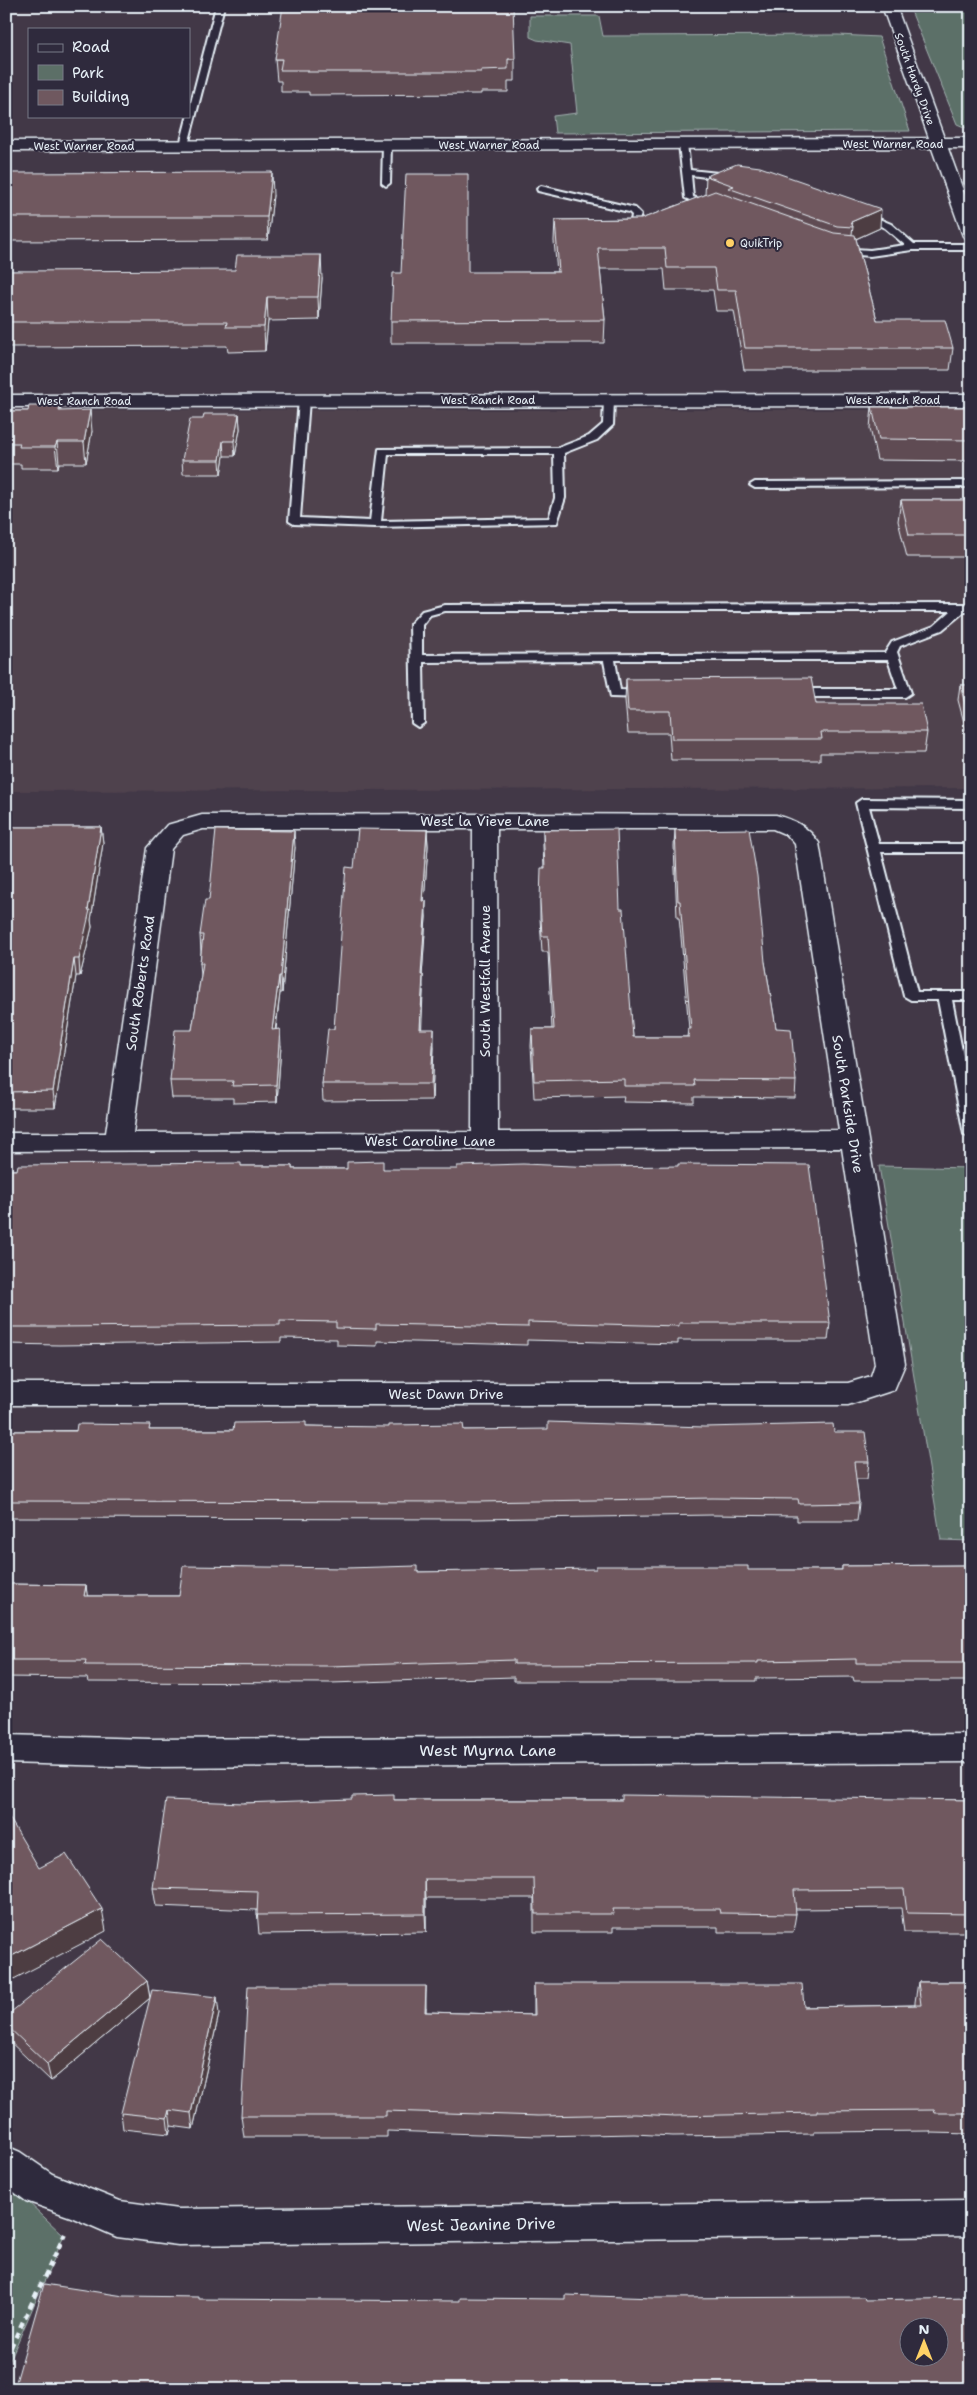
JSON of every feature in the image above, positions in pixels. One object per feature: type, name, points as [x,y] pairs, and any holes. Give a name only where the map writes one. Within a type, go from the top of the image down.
[{"type":"street","name":"South Hardy Drive","points":[[889,6],[971,236]]},
{"type":"street","name":"West Warner Road","points":[[6,146],[971,143]]},
{"type":"street","name":"West Ranch Road","points":[[6,400],[971,400]]},
{"type":"street","name":"West la Vieve Lane","points":[[175,830],[202,822],[485,821],[776,822],[795,830]]},
{"type":"street","name":"South Westfall Avenue","points":[[485,821],[485,1140]]},
{"type":"street","name":"South Roberts Road","points":[[118,1142],[159,848],[175,830]]},
{"type":"street","name":"South Parkside Drive","points":[[795,830],[807,843],[890,1364],[884,1383]]},
{"type":"street","name":"West Caroline Lane","points":[[6,1142],[853,1140]]},
{"type":"street","name":"West Dawn Drive","points":[[6,1394],[848,1394],[884,1383]]},
{"type":"street","name":"West Myrna Lane","points":[[6,1749],[159,1753],[971,1748]]},
{"type":"street","name":"West Jeanine Drive","points":[[6,2164],[40,2188],[81,2202],[117,2219],[178,2227],[971,2218]]},
{"type":"lane","points":[[184,145],[220,6]]},
{"type":"lane","points":[[683,144],[688,172],[689,198],[723,210]]},
{"type":"lane","points":[[386,183],[387,145]]},
{"type":"lane","points":[[688,172],[739,177]]},
{"type":"lane","points":[[541,189],[632,210],[637,214],[634,222],[623,232],[616,234]]},
{"type":"lane","points":[[853,211],[880,221],[912,247]]},
{"type":"lane","points":[[834,250],[851,253],[870,253],[912,247],[971,247]]},
{"type":"lane","points":[[304,400],[294,520],[375,524],[553,521],[560,498],[559,451]]},
{"type":"lane","points":[[375,524],[383,451],[559,451],[593,438],[608,425],[609,400]]},
{"type":"lane","points":[[755,485],[971,484]]},
{"type":"lane","points":[[418,723],[416,624],[426,613],[445,608],[967,608]]},
{"type":"lane","points":[[785,693],[905,693],[891,652],[896,644],[938,628],[967,608]]},
{"type":"lane","points":[[417,658],[892,656]]},
{"type":"lane","points":[[610,657],[615,694],[655,694]]},
{"type":"lane","points":[[971,804],[862,803],[875,848],[911,996],[971,996]]},
{"type":"lane","points":[[875,848],[971,848]]},
{"type":"lane","points":[[944,996],[971,1134]]},
{"type":"path","points":[[6,2357],[81,2202]]},
{"type":"shaded area","points":[[6,410],[971,410],[971,788],[6,791]]},
{"type":"green space","points":[[909,6],[971,6],[971,130],[957,124]]},
{"type":"green space","points":[[530,16],[599,16],[603,36],[838,35],[879,37],[910,131],[555,133],[553,116],[577,113],[570,45],[537,40],[530,37]]},
{"type":"green space","points":[[879,1166],[971,1168],[971,1541],[941,1540]]},
{"type":"green space","points":[[6,2181],[64,2236],[6,2369]]},
{"type":"building","points":[[283,6],[513,6],[515,59],[508,59],[508,69],[481,70],[481,72],[308,72],[308,70],[280,70],[282,59],[275,59]]},
{"type":"building","points":[[737,164],[760,167],[881,209],[851,222],[853,227],[837,226],[728,188],[734,186],[706,176]]},
{"type":"building","points":[[272,172],[267,217],[6,217],[6,173]]},
{"type":"building","points":[[406,174],[468,174],[468,272],[559,272],[555,220],[641,219],[715,191],[834,233],[855,235],[877,320],[945,320],[953,348],[745,348],[736,290],[717,290],[714,268],[667,268],[665,248],[598,248],[605,320],[391,321],[393,273],[401,273]]},
{"type":"building","points":[[237,255],[321,255],[318,297],[267,297],[264,327],[226,327],[227,322],[6,322],[6,271],[235,270]]},
{"type":"building","points":[[29,406],[60,406],[59,411],[90,410],[84,442],[57,442],[55,447],[19,447],[20,443],[6,443],[6,411],[28,411]]},
{"type":"building","points":[[872,407],[969,407],[971,414],[971,440],[879,439]]},
{"type":"building","points":[[204,414],[239,414],[234,441],[223,441],[220,460],[182,460],[190,419],[203,419]]},
{"type":"building","points":[[901,500],[971,500],[971,535],[909,535]]},
{"type":"building","points":[[811,678],[816,704],[921,704],[927,732],[821,732],[822,739],[672,739],[670,711],[628,711],[626,679]]},
{"type":"building","points":[[960,685],[971,685],[971,715],[968,715]]},
{"type":"building","points":[[6,827],[101,827],[88,910],[90,910],[79,959],[74,959],[53,1091],[6,1092]]},
{"type":"building","points":[[358,829],[427,830],[422,901],[426,901],[421,975],[423,975],[420,1029],[434,1029],[431,1084],[322,1084],[328,1029],[334,1029],[346,867],[354,868]]},
{"type":"building","points":[[617,829],[620,909],[623,909],[633,1037],[689,1037],[688,1029],[691,1029],[680,901],[678,901],[675,830],[749,829],[757,876],[765,962],[776,1028],[791,1029],[796,1081],[694,1080],[695,1086],[624,1086],[624,1079],[534,1081],[532,1029],[554,1029],[548,936],[542,936],[540,901],[541,868],[545,868],[543,830]]},
{"type":"building","points":[[216,830],[294,831],[281,976],[279,976],[272,1030],[280,1029],[276,1085],[232,1086],[233,1081],[170,1081],[175,1030],[192,1030],[203,963],[200,963],[203,935],[200,935],[205,900],[209,900]]},
{"type":"building","points":[[383,1161],[383,1169],[457,1169],[457,1166],[523,1164],[597,1167],[678,1166],[678,1164],[809,1165],[830,1323],[679,1323],[679,1326],[528,1322],[528,1327],[376,1324],[376,1329],[336,1328],[336,1322],[280,1321],[280,1325],[6,1327],[6,1170],[17,1170],[18,1165],[241,1163],[241,1166],[292,1166],[292,1169],[347,1169],[347,1162]]},
{"type":"building","points":[[306,1422],[306,1426],[389,1427],[389,1425],[463,1424],[464,1430],[548,1429],[548,1422],[704,1427],[833,1424],[834,1432],[865,1432],[869,1462],[854,1462],[859,1503],[799,1504],[798,1499],[712,1498],[476,1502],[6,1501],[6,1431],[76,1431],[77,1424],[150,1425],[149,1430],[233,1430],[234,1423]]},
{"type":"building","points":[[971,1565],[971,1663],[856,1663],[856,1659],[758,1661],[758,1663],[514,1664],[514,1660],[330,1666],[85,1665],[86,1660],[6,1660],[6,1584],[86,1585],[84,1596],[179,1596],[183,1566],[346,1568],[417,1566],[417,1572],[596,1569],[596,1566],[748,1566],[748,1570],[842,1570],[842,1566]]},
{"type":"building","points":[[394,1795],[394,1800],[622,1800],[622,1795],[971,1800],[971,1914],[907,1913],[904,1889],[794,1890],[796,1914],[720,1913],[719,1909],[613,1909],[614,1914],[535,1914],[534,1879],[425,1879],[425,1914],[257,1915],[258,1891],[153,1888],[166,1800],[243,1803],[352,1799],[352,1796]]},
{"type":"building","points":[[6,1812],[39,1868],[66,1854],[102,1909],[6,1959]]},
{"type":"building","points":[[102,1939],[147,1981],[47,2064],[6,2025],[6,2016]]},
{"type":"building","points":[[918,1982],[971,1982],[971,2113],[935,2113],[934,2110],[817,2111],[817,2113],[675,2116],[635,2114],[539,2116],[386,2111],[386,2116],[241,2116],[248,1986],[426,1986],[425,2012],[535,2015],[534,1984],[802,1984],[804,2007],[921,2005]]},
{"type":"building","points":[[152,1990],[217,1997],[191,2113],[169,2110],[167,2118],[121,2113]]},
{"type":"building","points":[[44,2284],[124,2296],[199,2297],[199,2299],[460,2301],[460,2298],[565,2299],[565,2295],[654,2298],[864,2297],[865,2300],[971,2298],[971,2389],[14,2389]]},
{"type":"place","name":"QuikTrip","points":[[730,243]]}]
